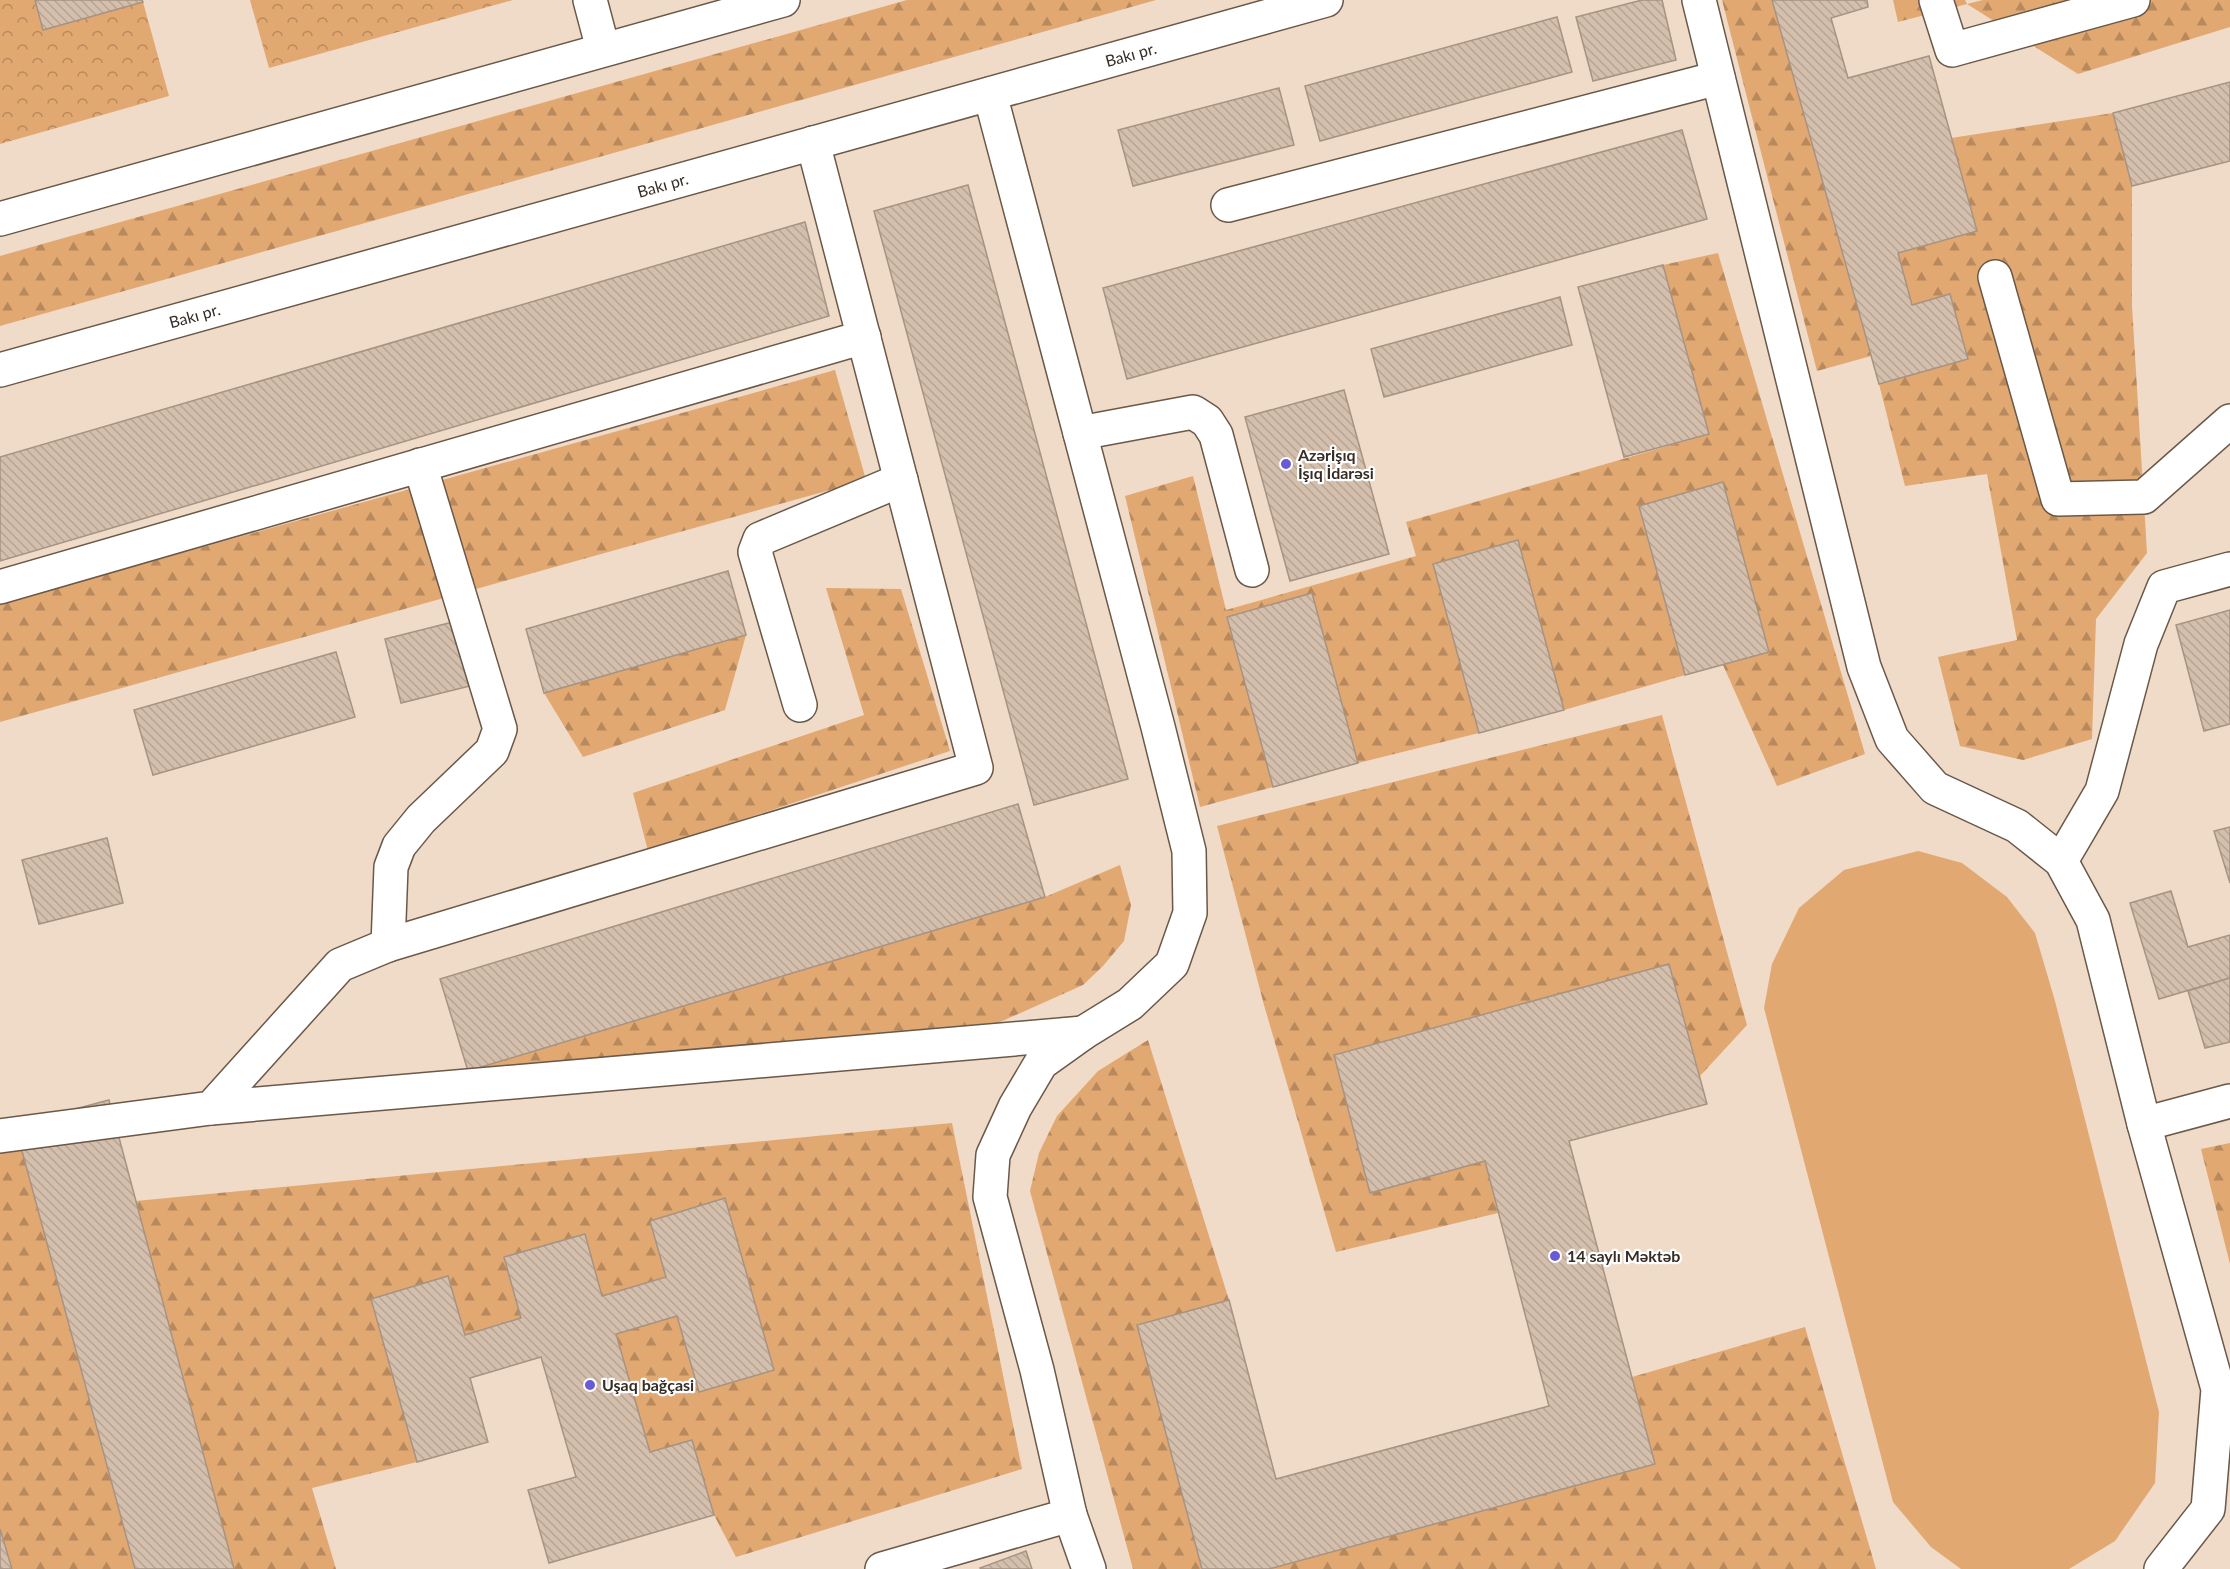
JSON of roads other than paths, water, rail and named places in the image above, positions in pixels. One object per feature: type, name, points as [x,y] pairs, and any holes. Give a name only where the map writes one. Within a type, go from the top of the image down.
[{"type":"street","points":[[590,0],[603,50]]},
{"type":"street","points":[[0,219],[783,0]]},
{"type":"street","name":"Bakı pr.","points":[[0,370],[1326,0]]},
{"type":"street","points":[[1699,0],[1864,667],[1892,739],[1935,788],[2017,826],[2061,861],[2093,920],[2144,1124],[2218,1389],[2208,1509],[2161,1569]]},
{"type":"street","points":[[1936,0],[1952,50],[2133,0]]},
{"type":"street","points":[[1228,205],[1718,78]]},
{"type":"street","points":[[990,94],[1189,850],[1190,913],[1172,964],[1130,1004],[1041,1063],[1015,1107],[993,1155],[990,1197],[1037,1370],[1070,1515],[1089,1569]]},
{"type":"street","points":[[212,1108],[340,965],[388,945],[976,768],[813,143]]},
{"type":"street","points":[[1995,277],[2058,499],[2144,497],[2230,421]]},
{"type":"street","points":[[0,587],[864,337]]},
{"type":"street","points":[[1080,433],[1193,412],[1207,421],[1216,435],[1252,570]]},
{"type":"street","points":[[388,945],[391,867],[399,846],[422,819],[492,751],[500,729],[420,465]]},
{"type":"street","points":[[800,705],[755,552],[760,539],[901,480]]},
{"type":"street","points":[[2061,861],[2102,791],[2141,644],[2164,586],[2230,569]]},
{"type":"street","points":[[0,1136],[212,1108],[1083,1033]]},
{"type":"street","points":[[2144,1124],[2230,1101]]},
{"type":"street","points":[[882,1569],[1070,1515]]},
{"type":"place","name":"Azərİşıq İşıq İdarəsi","points":[[1286,464]]},
{"type":"place","name":"14 saylı Məktəb","points":[[1555,1256]]},
{"type":"place","name":"Uşaq bağçasi","points":[[590,1385]]}]
